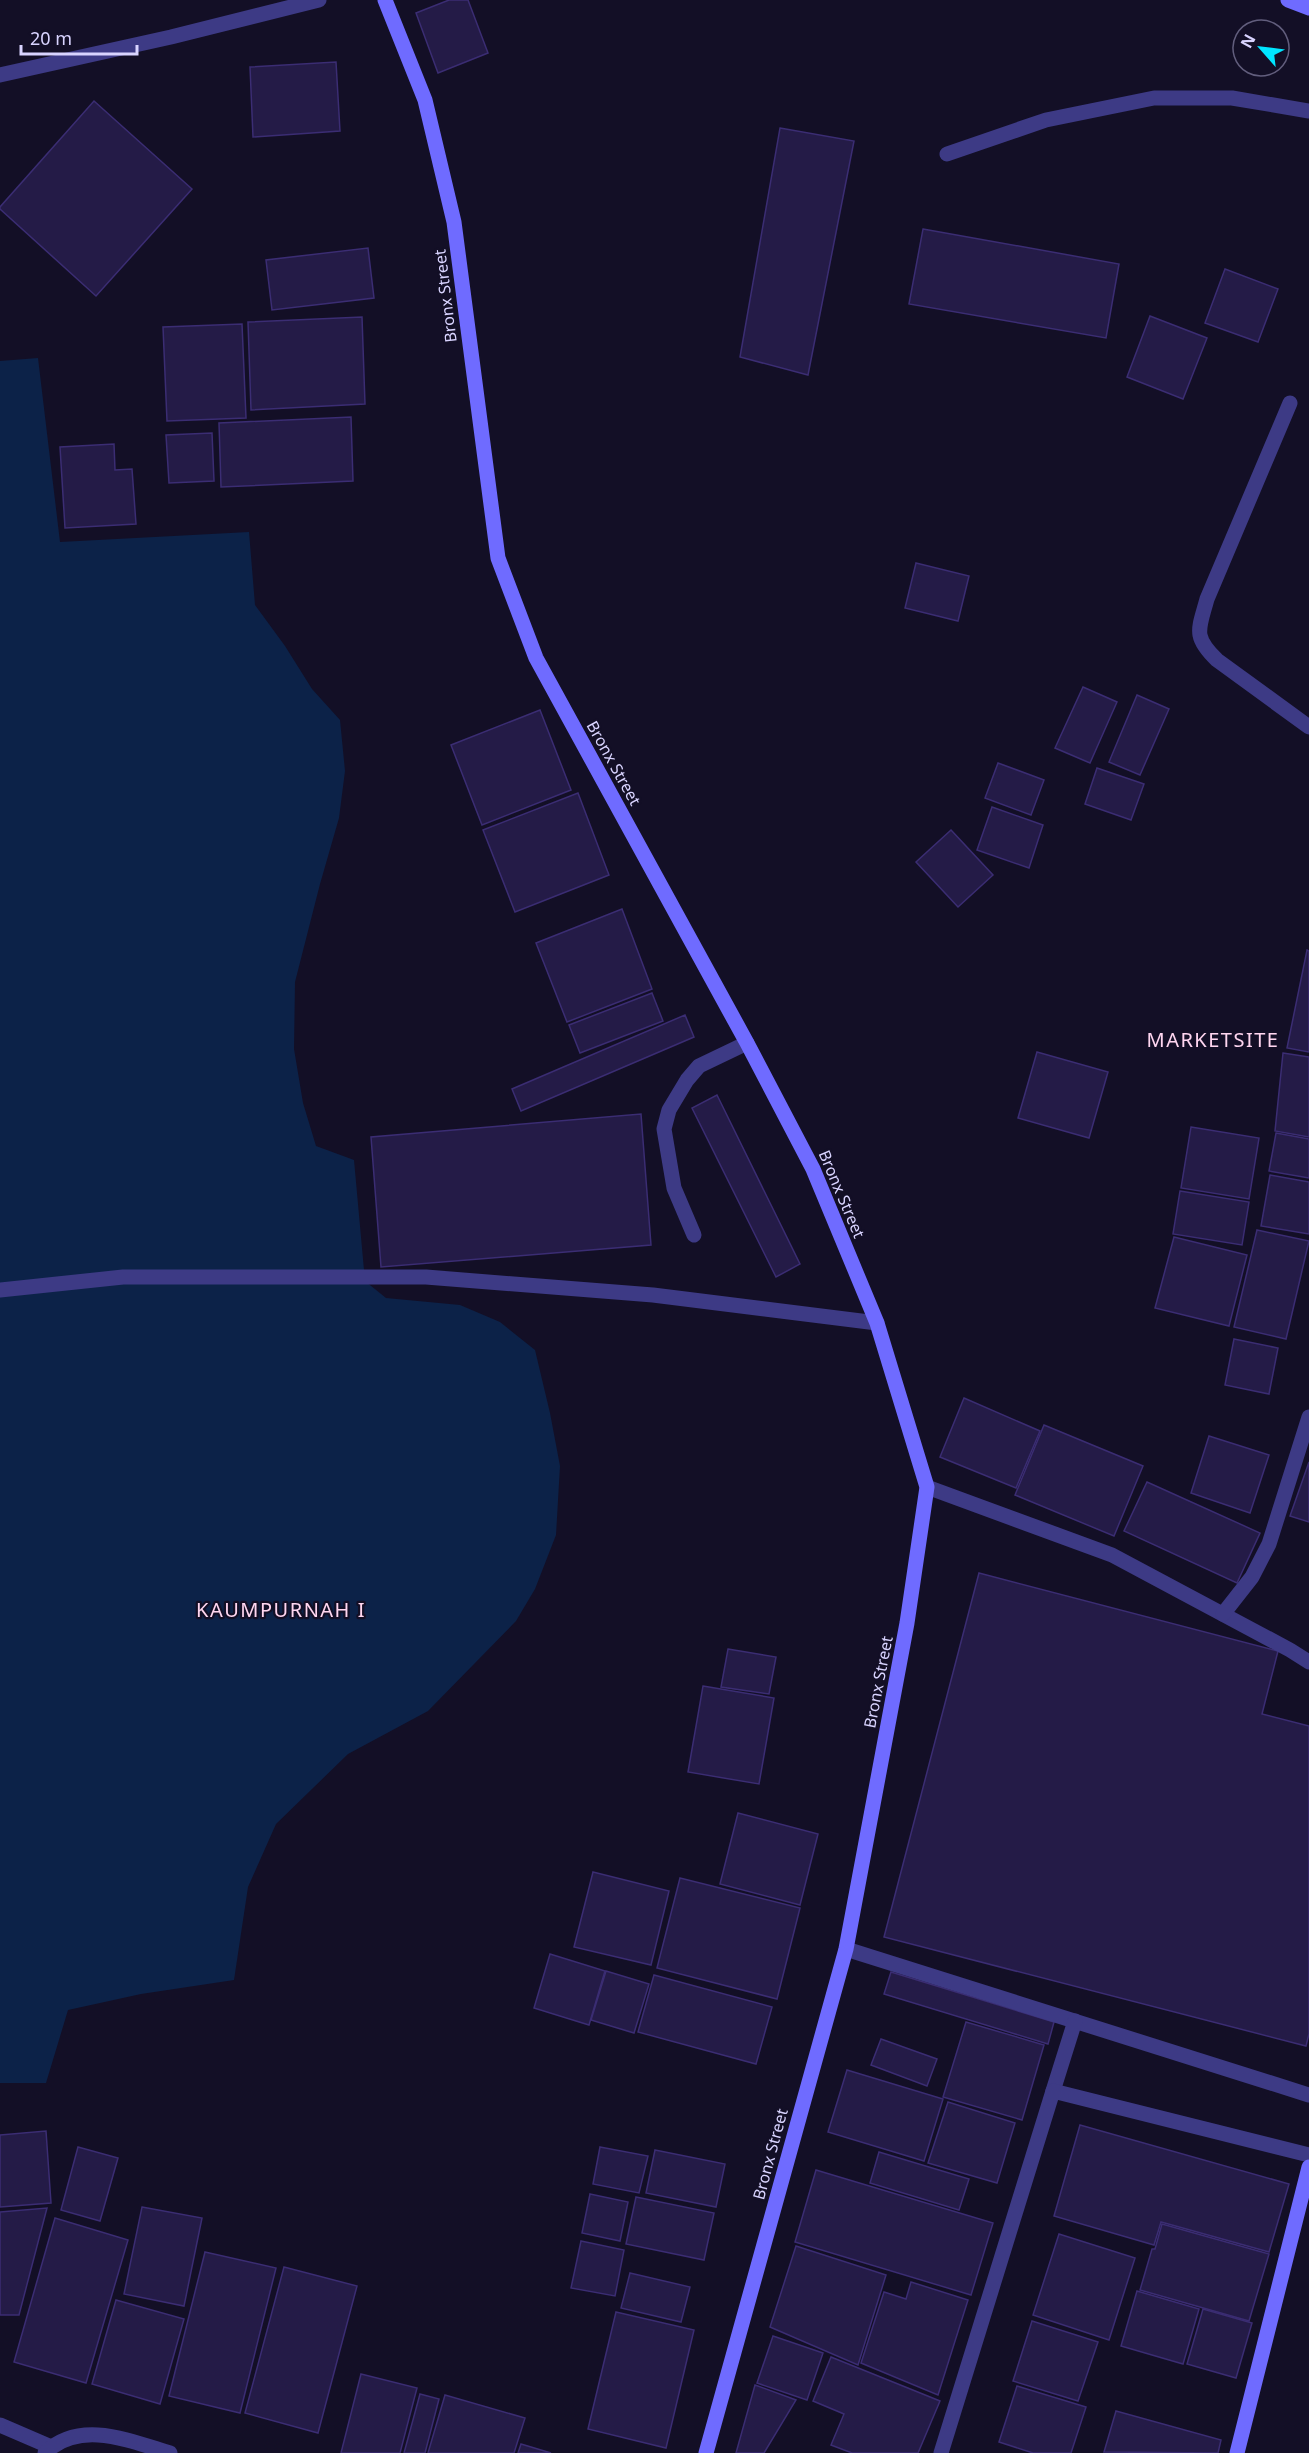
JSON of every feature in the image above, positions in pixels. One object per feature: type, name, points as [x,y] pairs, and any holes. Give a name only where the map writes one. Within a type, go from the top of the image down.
[{"type":"street","points":[[0,75],[171,37],[319,0]]},
{"type":"street","name":"Bronx Street","points":[[385,0],[425,100],[454,222],[498,558],[536,658],[747,1043],[813,1169],[877,1323],[927,1487],[907,1623],[846,1949],[706,2453]]},
{"type":"street","points":[[1288,0],[1309,8]]},
{"type":"street","points":[[947,154],[1046,120],[1154,99],[1232,98],[1309,111]]},
{"type":"street","points":[[1290,403],[1207,599],[1198,633],[1205,648],[1217,660],[1309,727]]},
{"type":"street","points":[[694,1235],[674,1188],[664,1129],[669,1110],[687,1080],[699,1066],[747,1043]]},
{"type":"street","points":[[0,1290],[123,1277],[426,1277],[653,1295],[877,1323]]},
{"type":"street","points":[[1223,1614],[1252,1576],[1269,1544],[1309,1417]]},
{"type":"street","points":[[927,1487],[1112,1555],[1309,1662]]},
{"type":"street","points":[[846,1949],[1309,2095]]},
{"type":"street","points":[[941,2453],[1075,2020]]},
{"type":"street","points":[[1053,2091],[1309,2155]]},
{"type":"street","points":[[1237,2453],[1309,2167]]},
{"type":"street","points":[[0,2425],[48,2450],[74,2436],[108,2434],[170,2453]]},
{"type":"water","points":[[38,358],[60,542],[249,532],[255,605],[285,646],[312,689],[340,720],[345,771],[339,818],[295,982],[294,1049],[303,1103],[316,1146],[354,1160],[365,1281],[386,1298],[460,1305],[500,1322],[535,1350],[560,1466],[556,1535],[535,1589],[516,1621],[428,1711],[348,1754],[276,1824],[248,1887],[234,1980],[141,1994],[68,2010],[46,2083],[0,2083],[0,361]]},
{"type":"building","points":[[449,0],[468,0],[488,53],[438,73],[416,13]]},
{"type":"building","points":[[336,62],[340,131],[253,137],[250,67]]},
{"type":"building","points":[[94,101],[192,189],[96,296],[0,209]]},
{"type":"building","points":[[780,128],[854,141],[808,375],[740,357]]},
{"type":"building","points":[[923,229],[1119,264],[1106,338],[909,304]]},
{"type":"building","points":[[368,248],[374,298],[272,310],[266,260]]},
{"type":"building","points":[[1225,269],[1278,289],[1258,342],[1205,323]]},
{"type":"building","points":[[1150,316],[1207,338],[1183,399],[1127,377]]},
{"type":"building","points":[[362,317],[365,404],[251,410],[248,322]]},
{"type":"building","points":[[242,324],[246,418],[167,421],[163,327]]},
{"type":"building","points":[[351,417],[353,481],[221,487],[219,423]]},
{"type":"building","points":[[212,433],[214,481],[169,483],[166,435]]},
{"type":"building","points":[[114,444],[115,470],[132,469],[136,524],[65,528],[60,447]]},
{"type":"building","points":[[916,563],[969,576],[958,621],[905,608]]},
{"type":"building","points":[[1083,687],[1117,702],[1090,763],[1055,748]]},
{"type":"building","points":[[1137,695],[1169,709],[1140,775],[1109,762]]},
{"type":"building","points":[[540,710],[571,790],[482,825],[451,745]]},
{"type":"building","points":[[998,763],[1044,780],[1031,815],[985,798]]},
{"type":"building","points":[[1097,768],[1144,784],[1131,820],[1085,804]]},
{"type":"building","points":[[578,793],[609,875],[515,912],[483,830]]},
{"type":"building","points":[[992,807],[1043,825],[1029,868],[977,850]]},
{"type":"building","points":[[951,830],[993,875],[958,907],[916,862]]},
{"type":"building","points":[[622,909],[652,989],[567,1022],[536,943]]},
{"type":"building","points":[[1307,950],[1309,951],[1309,1052],[1287,1048]]},
{"type":"building","points":[[652,993],[663,1021],[580,1053],[569,1025]]},
{"type":"building","points":[[685,1015],[694,1037],[521,1111],[512,1089]]},
{"type":"building","points":[[1037,1052],[1108,1072],[1089,1138],[1018,1118]]},
{"type":"building","points":[[1283,1053],[1309,1057],[1309,1137],[1275,1131]]},
{"type":"building","points":[[717,1095],[800,1264],[776,1277],[692,1108]]},
{"type":"building","points":[[641,1114],[651,1245],[381,1267],[371,1137]]},
{"type":"building","points":[[1191,1127],[1259,1138],[1249,1199],[1181,1188]]},
{"type":"building","points":[[1276,1133],[1309,1139],[1309,1178],[1269,1171]]},
{"type":"building","points":[[1270,1175],[1309,1182],[1309,1234],[1261,1226]]},
{"type":"building","points":[[1180,1191],[1249,1202],[1242,1245],[1173,1234]]},
{"type":"building","points":[[1257,1230],[1309,1241],[1286,1339],[1234,1327]]},
{"type":"building","points":[[1174,1237],[1247,1255],[1229,1326],[1155,1308]]},
{"type":"building","points":[[1234,1339],[1278,1348],[1269,1394],[1225,1385]]},
{"type":"building","points":[[964,1398],[1040,1431],[1016,1488],[940,1457]]},
{"type":"building","points":[[1044,1425],[1143,1466],[1114,1536],[1015,1495]]},
{"type":"building","points":[[1209,1436],[1269,1455],[1250,1513],[1191,1493]]},
{"type":"building","points":[[1309,1462],[1309,1522],[1290,1516]]},
{"type":"building","points":[[1147,1482],[1260,1533],[1237,1583],[1124,1531]]},
{"type":"building","points":[[979,1573],[1278,1651],[1262,1714],[1309,1726],[1309,2034],[1306,2046],[884,1937]]},
{"type":"building","points":[[728,1649],[776,1657],[769,1694],[721,1687]]},
{"type":"building","points":[[703,1686],[774,1698],[759,1784],[688,1772]]},
{"type":"building","points":[[738,1813],[818,1834],[800,1905],[720,1884]]},
{"type":"building","points":[[593,1872],[669,1891],[651,1965],[574,1947]]},
{"type":"building","points":[[680,1878],[800,1908],[777,1999],[657,1968]]},
{"type":"building","points":[[550,1954],[605,1971],[589,2025],[534,2008]]},
{"type":"building","points":[[606,1971],[649,1984],[634,2033],[591,2020]]},
{"type":"building","points":[[891,1972],[1054,2022],[1048,2044],[884,1994]]},
{"type":"building","points":[[654,1975],[772,2007],[756,2064],[638,2032]]},
{"type":"building","points":[[966,2022],[1044,2045],[1022,2120],[943,2097]]},
{"type":"building","points":[[881,2039],[937,2059],[927,2086],[871,2065]]},
{"type":"building","points":[[847,2070],[943,2099],[924,2161],[828,2132]]},
{"type":"building","points":[[948,2102],[1015,2123],[997,2183],[928,2163]]},
{"type":"building","points":[[1080,2125],[1289,2184],[1269,2252],[1161,2222],[1154,2245],[1054,2216]]},
{"type":"building","points":[[46,2131],[51,2203],[0,2207],[0,2135]]},
{"type":"building","points":[[78,2147],[118,2158],[100,2221],[61,2210]]},
{"type":"building","points":[[600,2147],[648,2156],[639,2193],[593,2184]]},
{"type":"building","points":[[655,2150],[725,2164],[716,2207],[646,2193]]},
{"type":"building","points":[[879,2152],[969,2179],[959,2210],[870,2183]]},
{"type":"building","points":[[816,2170],[993,2223],[971,2295],[795,2242]]},
{"type":"building","points":[[590,2194],[628,2202],[620,2241],[582,2233]]},
{"type":"building","points":[[636,2197],[714,2213],[704,2260],[626,2244]]},
{"type":"building","points":[[142,2207],[202,2218],[184,2306],[124,2294]]},
{"type":"building","points":[[47,2208],[19,2315],[0,2315],[0,2212]]},
{"type":"building","points":[[55,2218],[128,2240],[86,2383],[14,2362]]},
{"type":"building","points":[[1162,2224],[1269,2254],[1249,2321],[1140,2290]]},
{"type":"building","points":[[1059,2234],[1135,2258],[1109,2340],[1033,2315]]},
{"type":"building","points":[[581,2241],[624,2250],[615,2296],[571,2288]]},
{"type":"building","points":[[796,2246],[886,2275],[858,2365],[770,2327]]},
{"type":"building","points":[[205,2252],[276,2268],[240,2413],[169,2396]]},
{"type":"building","points":[[284,2267],[357,2286],[318,2433],[245,2413]]},
{"type":"building","points":[[630,2273],[690,2287],[681,2322],[621,2308]]},
{"type":"building","points":[[911,2282],[968,2300],[938,2395],[861,2363],[884,2292],[906,2299]]},
{"type":"building","points":[[1137,2291],[1199,2309],[1183,2364],[1121,2346]]},
{"type":"building","points":[[116,2300],[184,2319],[160,2404],[92,2384]]},
{"type":"building","points":[[1203,2309],[1252,2323],[1236,2378],[1187,2364]]},
{"type":"building","points":[[616,2312],[694,2330],[666,2448],[588,2429]]},
{"type":"building","points":[[1032,2321],[1098,2342],[1078,2401],[1013,2381]]},
{"type":"building","points":[[773,2336],[823,2353],[807,2400],[757,2383]]},
{"type":"building","points":[[831,2357],[940,2401],[918,2453],[852,2453],[831,2445],[844,2414],[813,2401]]},
{"type":"building","points":[[361,2374],[417,2388],[400,2453],[341,2453]]},
{"type":"building","points":[[755,2385],[796,2400],[764,2453],[736,2453]]},
{"type":"building","points":[[1017,2386],[1086,2407],[1071,2453],[1033,2453],[999,2442]]},
{"type":"building","points":[[420,2394],[439,2399],[425,2453],[404,2453]]},
{"type":"building","points":[[445,2395],[525,2418],[514,2453],[428,2453]]},
{"type":"building","points":[[1116,2411],[1221,2440],[1218,2453],[1104,2452]]},
{"type":"building","points":[[521,2444],[551,2453],[518,2453]]},
{"type":"district","name":"MARKETSITE","points":[[1213,1040]]},
{"type":"district","name":"KAUMPURNAH I","points":[[281,1610]]}]
